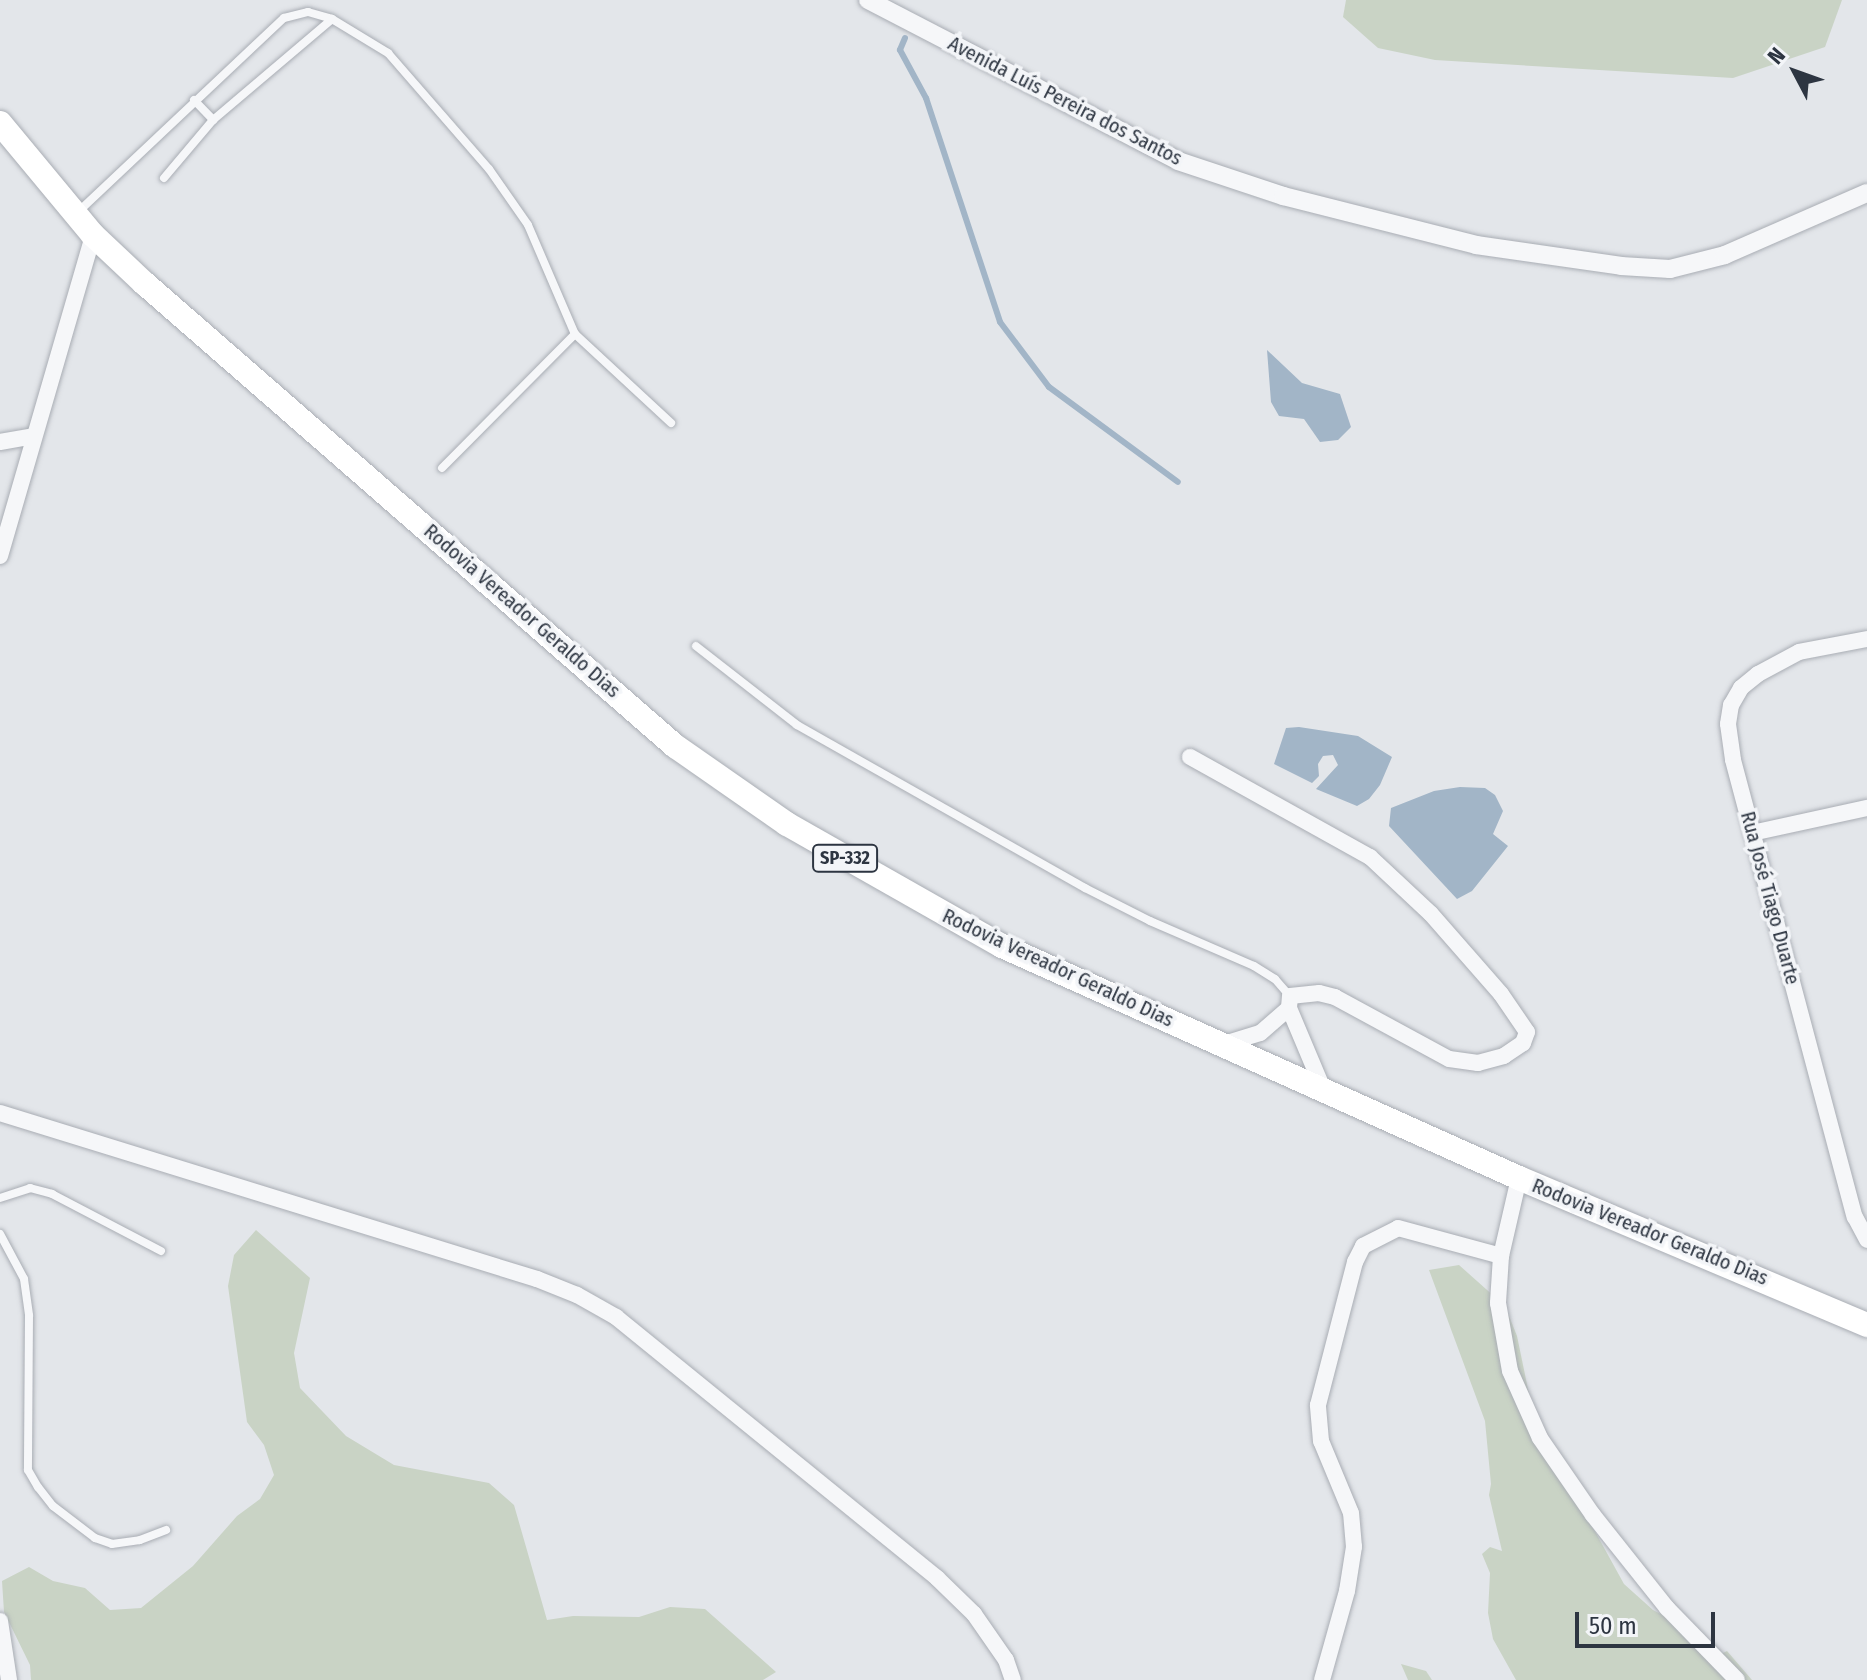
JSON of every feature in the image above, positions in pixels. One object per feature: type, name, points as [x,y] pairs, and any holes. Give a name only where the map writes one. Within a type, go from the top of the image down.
[{"type":"main road","name":"Rodovia Vereador Geraldo Dias","points":[[0,123],[93,235],[232,361],[575,654],[675,746],[787,824],[935,911],[1002,946],[1519,1178],[1867,1325]]},
{"type":"street","name":"Avenida Luís Pereira dos Santos","points":[[868,0],[1178,161],[1296,200],[1476,245],[1581,261],[1670,269],[1725,255],[1867,193]]},
{"type":"street","points":[[0,556],[93,235]]},
{"type":"street","points":[[0,442],[33,436]]},
{"type":"street","name":"Rua José Tiago Duarte","points":[[1867,639],[1799,652],[1741,688],[1731,705],[1728,724],[1733,760],[1855,1217],[1867,1240]]},
{"type":"street","points":[[1190,757],[1370,857],[1431,914],[1501,994],[1520,1017],[1526,1038],[1504,1056],[1478,1063],[1449,1059],[1335,997],[1319,993],[1290,1002],[1260,1033],[1223,1044]]},
{"type":"street","points":[[1752,833],[1867,808]]},
{"type":"street","points":[[1290,1002],[1323,1089]]},
{"type":"street","points":[[0,1113],[537,1279],[577,1295],[616,1317],[937,1578],[974,1614],[1006,1660],[1013,1680]]},
{"type":"street","points":[[1519,1178],[1501,1256],[1498,1303],[1510,1371],[1540,1438],[1593,1515],[1667,1608],[1737,1680]]},
{"type":"street","points":[[1322,1680],[1347,1591],[1354,1547],[1351,1513],[1321,1441],[1318,1405],[1355,1262],[1363,1246],[1398,1228],[1501,1256]]},
{"type":"street","points":[[0,1621],[9,1680]]},
{"type":"lane","points":[[75,215],[284,18],[308,12],[332,19],[388,53],[489,169],[528,225],[575,334],[671,423]]},
{"type":"lane","points":[[164,178],[213,120],[332,19]]},
{"type":"lane","points":[[194,100],[213,120]]},
{"type":"lane","points":[[442,468],[575,334]]},
{"type":"lane","points":[[696,646],[797,725],[1085,888],[1150,921],[1254,966],[1275,979],[1290,1002]]},
{"type":"lane","points":[[0,1198],[30,1188],[52,1194],[161,1251]]},
{"type":"lane","points":[[0,1234],[24,1279],[29,1316],[28,1470],[53,1506],[95,1538],[112,1544],[140,1540],[166,1530]]},
{"type":"green space","points":[[1346,0],[1842,0],[1825,47],[1733,78],[1435,60],[1378,48],[1343,17]]},
{"type":"green space","points":[[256,1230],[310,1278],[294,1353],[300,1388],[346,1436],[394,1465],[489,1483],[514,1505],[547,1620],[573,1616],[639,1617],[670,1607],[705,1609],[776,1672],[763,1680],[31,1680],[30,1665],[4,1612],[2,1581],[29,1567],[53,1581],[85,1588],[110,1610],[141,1608],[193,1566],[237,1516],[260,1499],[274,1475],[264,1445],[247,1422],[228,1286],[234,1255]]},
{"type":"green space","points":[[1459,1265],[1505,1306],[1517,1336],[1530,1399],[1554,1457],[1624,1584],[1653,1610],[1701,1635],[1709,1660],[1727,1651],[1752,1680],[1516,1680],[1493,1639],[1488,1613],[1490,1573],[1482,1554],[1490,1547],[1502,1551],[1489,1495],[1491,1484],[1485,1421],[1429,1270]]},
{"type":"green space","points":[[1401,1664],[1426,1671],[1432,1680],[1408,1680]]},
{"type":"water","points":[[1267,350],[1302,383],[1340,394],[1351,427],[1338,440],[1320,442],[1304,419],[1279,416],[1271,402]]},
{"type":"water","points":[[1299,727],[1358,736],[1392,757],[1380,785],[1369,799],[1357,806],[1316,789],[1338,765],[1333,755],[1323,756],[1318,764],[1319,776],[1312,783],[1274,764],[1286,728]]},
{"type":"water","points":[[1460,787],[1485,788],[1495,795],[1503,811],[1493,834],[1508,846],[1472,891],[1457,899],[1389,826],[1391,808],[1434,791]]},
{"type":"waterway","points":[[905,38],[900,50],[926,98],[1000,322],[1049,387],[1178,482]]}]
